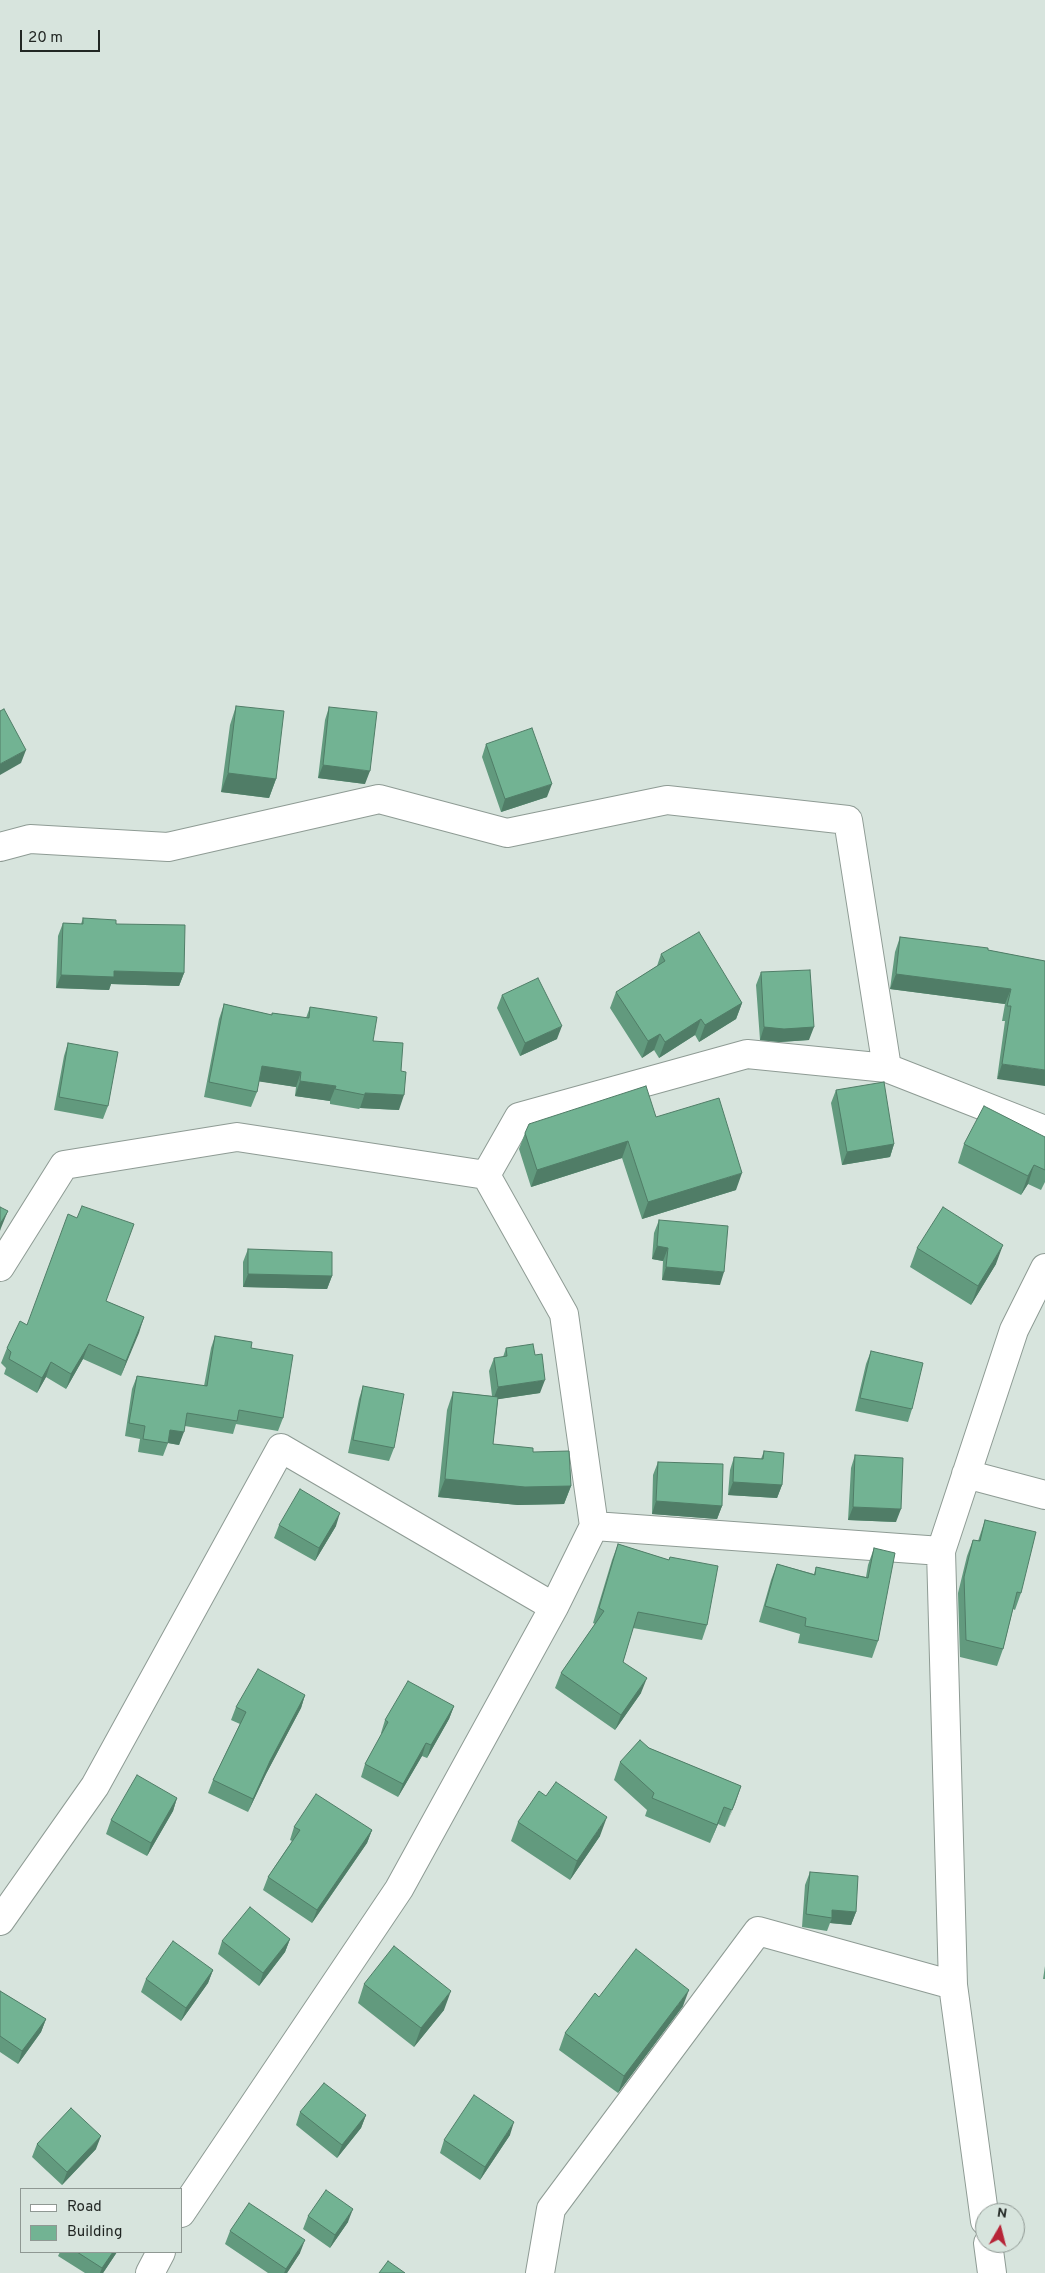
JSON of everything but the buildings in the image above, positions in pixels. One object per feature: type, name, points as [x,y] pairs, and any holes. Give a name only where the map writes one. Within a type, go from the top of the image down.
[{"type":"street","points":[[0,847],[30,839],[168,847],[379,799],[507,833],[667,800],[848,820],[887,1068]]},
{"type":"street","points":[[486,1175],[519,1117],[747,1054],[887,1068],[1045,1130]]},
{"type":"street","points":[[0,1267],[64,1165],[236,1136],[486,1175]]},
{"type":"street","points":[[182,2212],[399,1888],[554,1607],[594,1526],[564,1314],[486,1175]]},
{"type":"street","points":[[983,2203],[953,1985],[941,1550],[1014,1330],[1045,1268]]},
{"type":"street","points":[[0,1921],[95,1786],[281,1448],[554,1607]]},
{"type":"street","points":[[966,1474],[1045,1495]]},
{"type":"street","points":[[594,1526],[941,1550]]},
{"type":"street","points":[[540,2273],[551,2209],[758,1931],[953,1985]]},
{"type":"street","points":[[150,2273],[160,2253]]},
{"type":"street","points":[[989,2253],[992,2273]]}]
